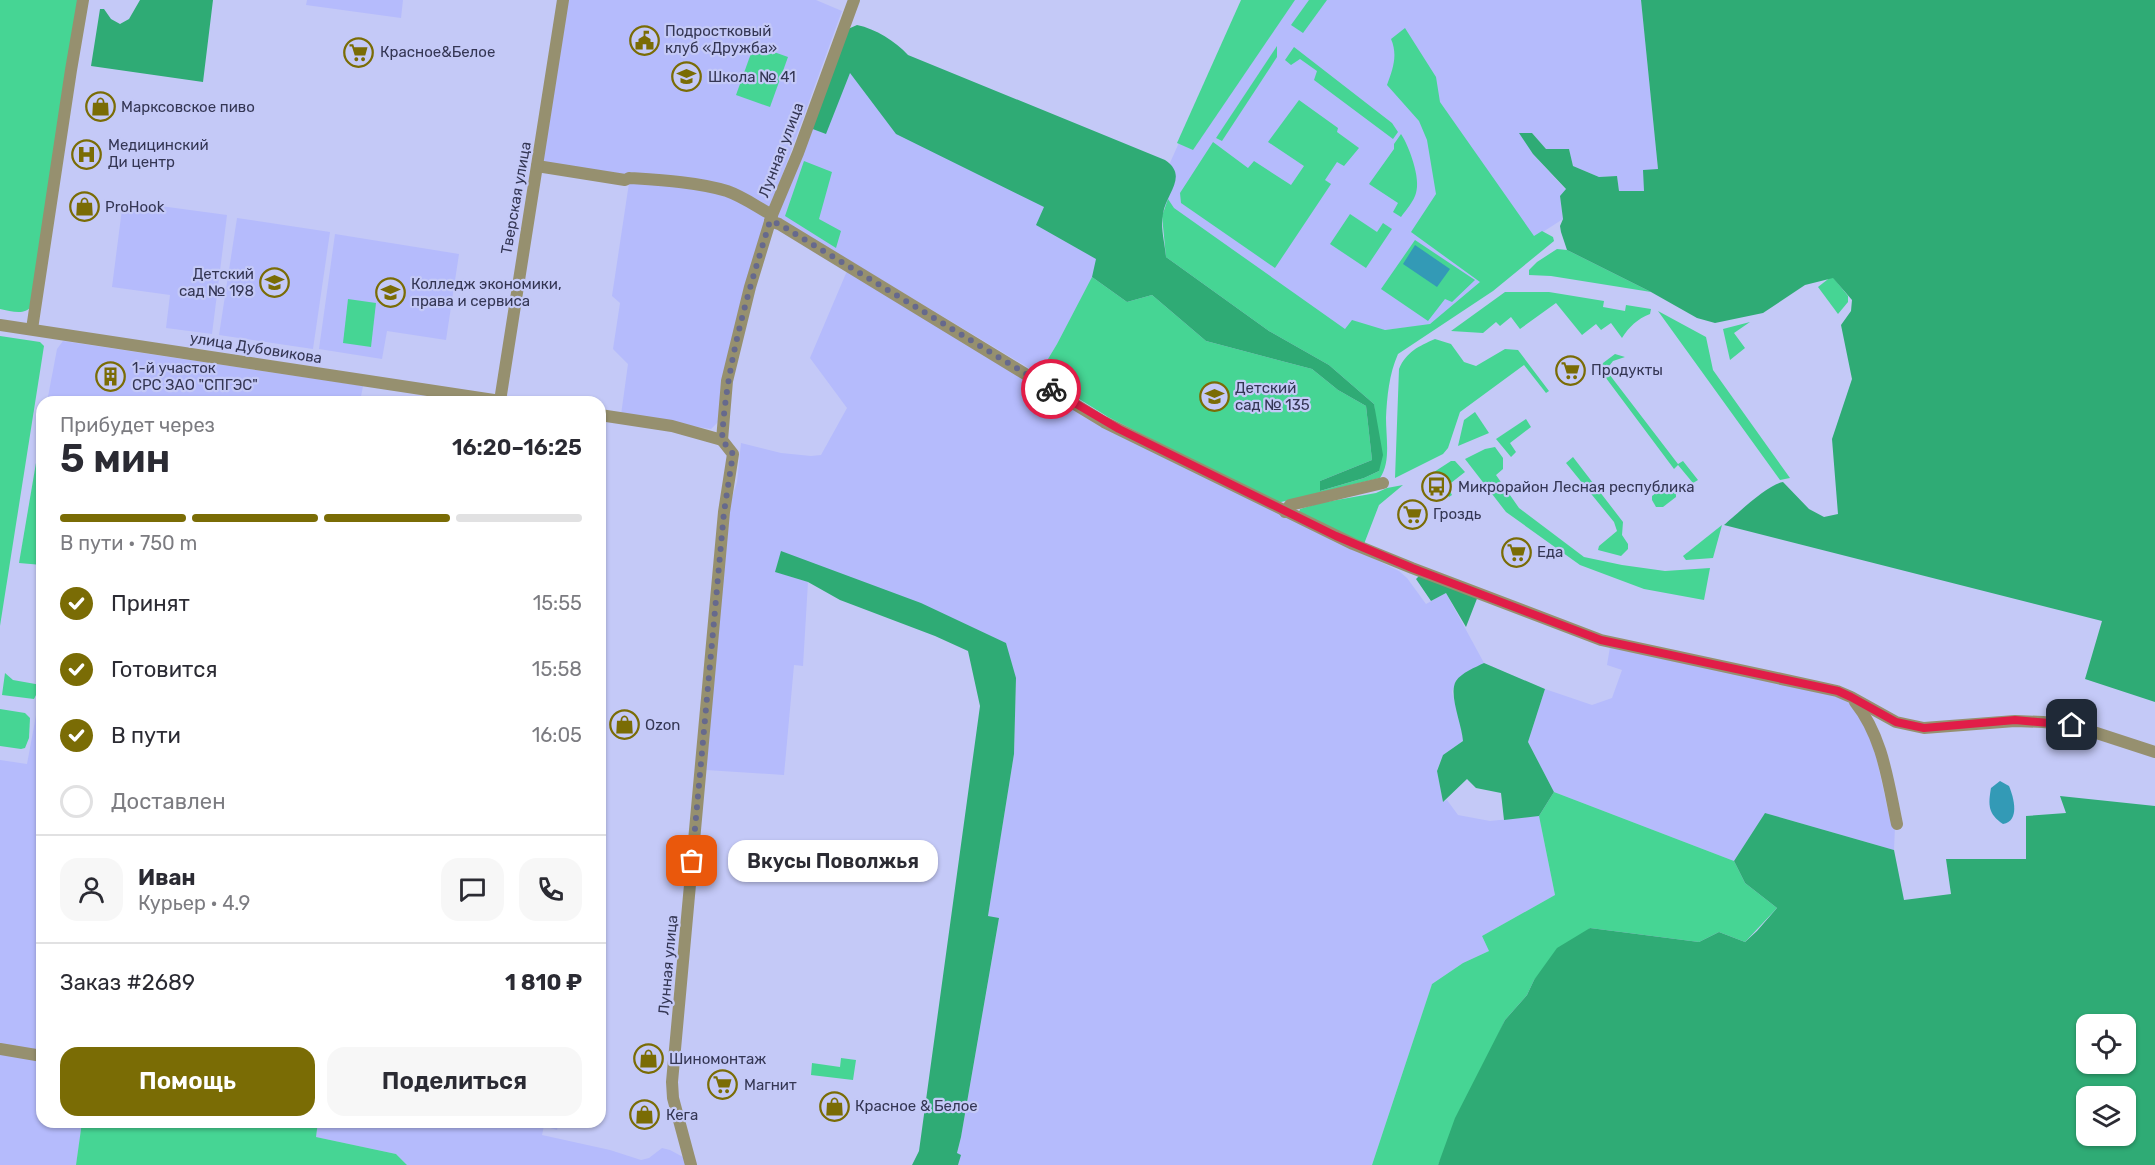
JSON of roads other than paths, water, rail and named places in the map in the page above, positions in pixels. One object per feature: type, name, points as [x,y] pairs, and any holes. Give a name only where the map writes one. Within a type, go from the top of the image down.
[{"type":"street","points":[[33,329],[83,0]]},
{"type":"street","name":"Тверская улица","points":[[505,396],[563,0]]},
{"type":"street","name":"Лунная улица","points":[[691,1165],[673,1098],[672,1082],[724,512],[733,454],[722,440],[727,381],[750,286],[771,218],[798,153],[854,0]]},
{"type":"street","points":[[537,166],[625,180],[629,178],[661,180],[726,191],[753,202],[779,224],[1104,422],[1353,544],[1601,640],[1838,691],[1896,722],[1924,728],[2015,720],[2072,725],[2155,752]]},
{"type":"street","name":"улица Дубовикова","points":[[0,325],[471,396]]},
{"type":"street","points":[[606,416],[672,426],[722,440]]},
{"type":"street","points":[[1285,512],[1290,505],[1383,483]]},
{"type":"street","points":[[1851,697],[1866,715],[1874,731],[1885,767],[1897,824]]},
{"type":"street","points":[[0,1049],[36,1055]]},
{"type":"place","name":"Подростковый клуб «Дружба»","points":[[644,40]]},
{"type":"place","name":"Красное&Белое","points":[[359,52]]},
{"type":"place","name":"Школа № 41","points":[[687,77]]},
{"type":"place","name":"Марксовское пиво","points":[[100,107]]},
{"type":"place","name":"Медицинский Ди центр","points":[[87,154]]},
{"type":"place","name":"ProHook","points":[[84,207]]},
{"type":"place","name":"Детский сад № 198","points":[[275,283]]},
{"type":"place","name":"Колледж экономики, права и сервиса","points":[[390,293]]},
{"type":"place","name":"Продукты","points":[[1570,370]]},
{"type":"place","name":"1-й участок СРС ЗАО \"СПГЭС\"","points":[[111,377]]},
{"type":"place","name":"Детский сад № 135","points":[[1214,397]]},
{"type":"place","name":"Микрорайон Лесная республика","points":[[1437,487]]},
{"type":"place","name":"Гроздь","points":[[1412,514]]},
{"type":"place","name":"Еда","points":[[1516,552]]},
{"type":"place","name":"Ozon","points":[[624,725]]},
{"type":"place","name":"Вкусы Поволжья","points":[[692,861]]},
{"type":"place","name":"Шиномонтаж","points":[[648,1059]]},
{"type":"place","name":"Магнит","points":[[723,1085]]},
{"type":"place","name":"Красное & Белое","points":[[834,1106]]},
{"type":"place","name":"Кега","points":[[645,1115]]}]
